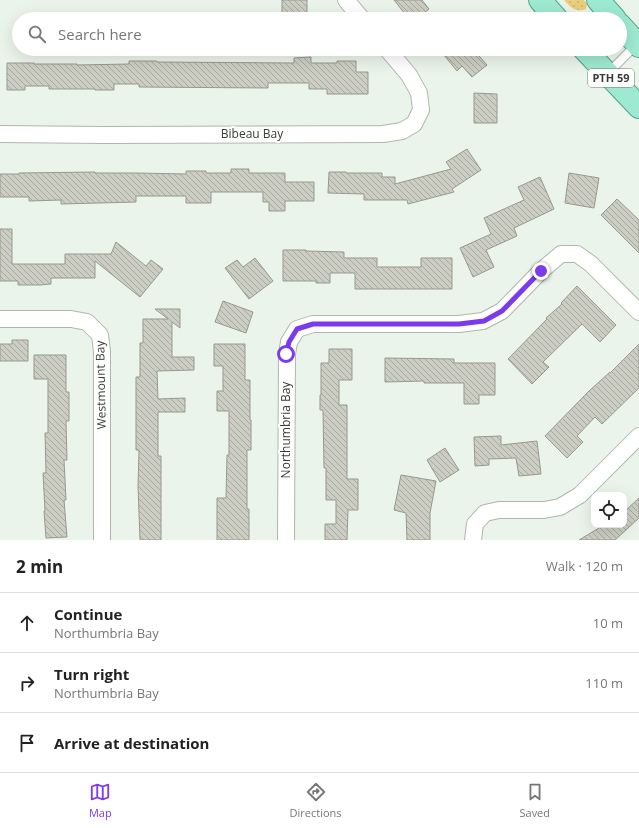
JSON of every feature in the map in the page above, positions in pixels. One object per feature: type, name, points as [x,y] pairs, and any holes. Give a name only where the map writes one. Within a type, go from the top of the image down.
[{"type":"main road","points":[[540,0],[551,12]]},
{"type":"main road","points":[[598,0],[609,12]]},
{"type":"main road","points":[[627,32],[638,44]]},
{"type":"main road","name":"PTH 59","points":[[590,56],[639,107]]},
{"type":"street","points":[[346,0],[356,12]]},
{"type":"street","name":"Bibeau Bay","points":[[0,134],[384,134],[402,131],[414,124],[421,110],[419,93],[409,75],[393,56]]},
{"type":"street","name":"Northumbria Bay","points":[[286,540],[286,354],[289,342],[297,329],[313,324],[459,324],[484,321],[502,311],[541,271],[561,254],[577,254],[591,264],[639,312]]},
{"type":"street","name":"Westmount Bay","points":[[0,319],[70,319],[87,322],[100,335],[102,352],[102,540]]},
{"type":"street","points":[[473,540],[475,524],[485,513],[499,510],[552,509],[560,507],[580,495],[639,436]]},
{"type":"lane","points":[[627,55],[638,44]]},
{"type":"lane","points":[[607,74],[626,56]]},
{"type":"shaded area","points":[[564,0],[584,0],[587,4],[586,9],[576,10]]},
{"type":"building","points":[[282,0],[307,0],[307,12],[282,12]]},
{"type":"building","points":[[394,0],[422,0],[429,9],[425,12],[403,12]]},
{"type":"building","points":[[445,56],[479,56],[487,65],[472,77],[462,66],[457,71]]},
{"type":"building","points":[[311,57],[311,63],[356,61],[356,72],[368,72],[368,94],[327,94],[327,89],[309,89],[309,83],[268,83],[268,88],[139,87],[139,84],[114,84],[114,90],[49,89],[49,86],[25,86],[25,90],[7,90],[7,63],[77,65],[129,64],[129,61],[157,61],[294,63],[294,58]]},
{"type":"building","points":[[474,93],[497,94],[497,123],[474,123]]},
{"type":"building","points":[[467,149],[481,170],[452,189],[454,192],[408,204],[407,200],[364,200],[364,194],[328,193],[329,172],[382,173],[382,177],[395,177],[395,184],[451,169],[446,162]]},
{"type":"building","points":[[231,169],[249,169],[249,173],[285,173],[285,182],[314,182],[314,201],[285,201],[285,211],[269,211],[269,202],[263,202],[263,192],[211,192],[211,203],[186,203],[186,196],[136,196],[136,202],[61,204],[61,200],[29,201],[29,197],[0,197],[0,174],[95,172],[186,174],[186,171],[231,173]]},
{"type":"building","points":[[569,173],[599,178],[594,208],[565,203]]},
{"type":"building","points":[[540,177],[554,209],[514,228],[517,236],[486,250],[494,267],[473,277],[460,248],[491,234],[484,218],[524,200],[518,187]]},
{"type":"building","points":[[617,199],[639,220],[639,253],[601,215]]},
{"type":"building","points":[[0,229],[12,229],[12,264],[65,264],[65,254],[111,254],[116,242],[146,266],[151,260],[163,269],[140,297],[95,261],[95,278],[51,278],[51,284],[40,285],[18,285],[18,281],[0,281]]},
{"type":"building","points":[[283,250],[344,252],[344,258],[377,258],[377,267],[421,267],[421,258],[452,258],[452,289],[355,289],[355,273],[330,273],[330,283],[316,283],[316,281],[283,281]]},
{"type":"building","points":[[255,258],[273,281],[249,299],[225,268],[237,260],[243,267]]},
{"type":"building","points":[[577,286],[616,325],[600,342],[582,324],[543,362],[549,367],[532,384],[508,359],[547,319],[546,318],[562,304],[561,303]]},
{"type":"building","points":[[223,301],[253,312],[246,333],[215,322]]},
{"type":"building","points":[[155,309],[180,309],[180,328],[172,322],[172,357],[194,357],[194,370],[157,371],[158,399],[185,398],[185,412],[158,412],[158,456],[161,456],[161,540],[140,540],[138,486],[139,450],[136,450],[136,377],[140,377],[140,343],[143,343],[143,319],[168,319]]},
{"type":"building","points":[[12,340],[28,340],[28,361],[0,361],[0,344],[12,344]]},
{"type":"building","points":[[214,344],[245,344],[245,380],[250,380],[251,420],[251,450],[247,450],[247,509],[249,509],[249,540],[217,540],[217,498],[226,498],[227,455],[229,455],[229,411],[217,411],[217,391],[223,391],[223,366],[214,366]]},
{"type":"building","points":[[639,344],[639,388],[602,424],[595,417],[577,436],[583,442],[567,458],[545,436],[589,391],[610,373]]},
{"type":"building","points":[[329,349],[352,349],[352,380],[339,380],[339,405],[347,405],[347,479],[358,479],[358,510],[348,510],[347,540],[325,540],[325,524],[336,524],[336,500],[326,500],[323,410],[320,410],[321,363],[329,363]]},
{"type":"building","points":[[34,355],[66,355],[66,392],[69,392],[69,421],[66,421],[67,460],[64,460],[66,500],[64,500],[67,537],[46,538],[43,473],[46,473],[45,433],[48,433],[48,379],[34,379]]},
{"type":"building","points":[[385,358],[454,359],[454,363],[495,363],[495,395],[479,395],[479,404],[464,404],[464,383],[424,383],[424,381],[385,382]]},
{"type":"building","points":[[501,436],[501,445],[537,441],[541,474],[519,476],[516,458],[489,459],[489,465],[475,466],[474,437]]},
{"type":"building","points":[[445,448],[459,470],[440,482],[427,460]]},
{"type":"building","points":[[401,475],[436,481],[430,513],[430,540],[407,540],[406,513],[394,510]]},
{"type":"building","points":[[639,498],[639,518],[615,540],[579,540],[599,528],[627,528],[627,509]]},
{"type":"route","points":[[286,354],[289,342],[297,329],[313,324],[459,324],[484,321],[502,311],[541,271]]}]
